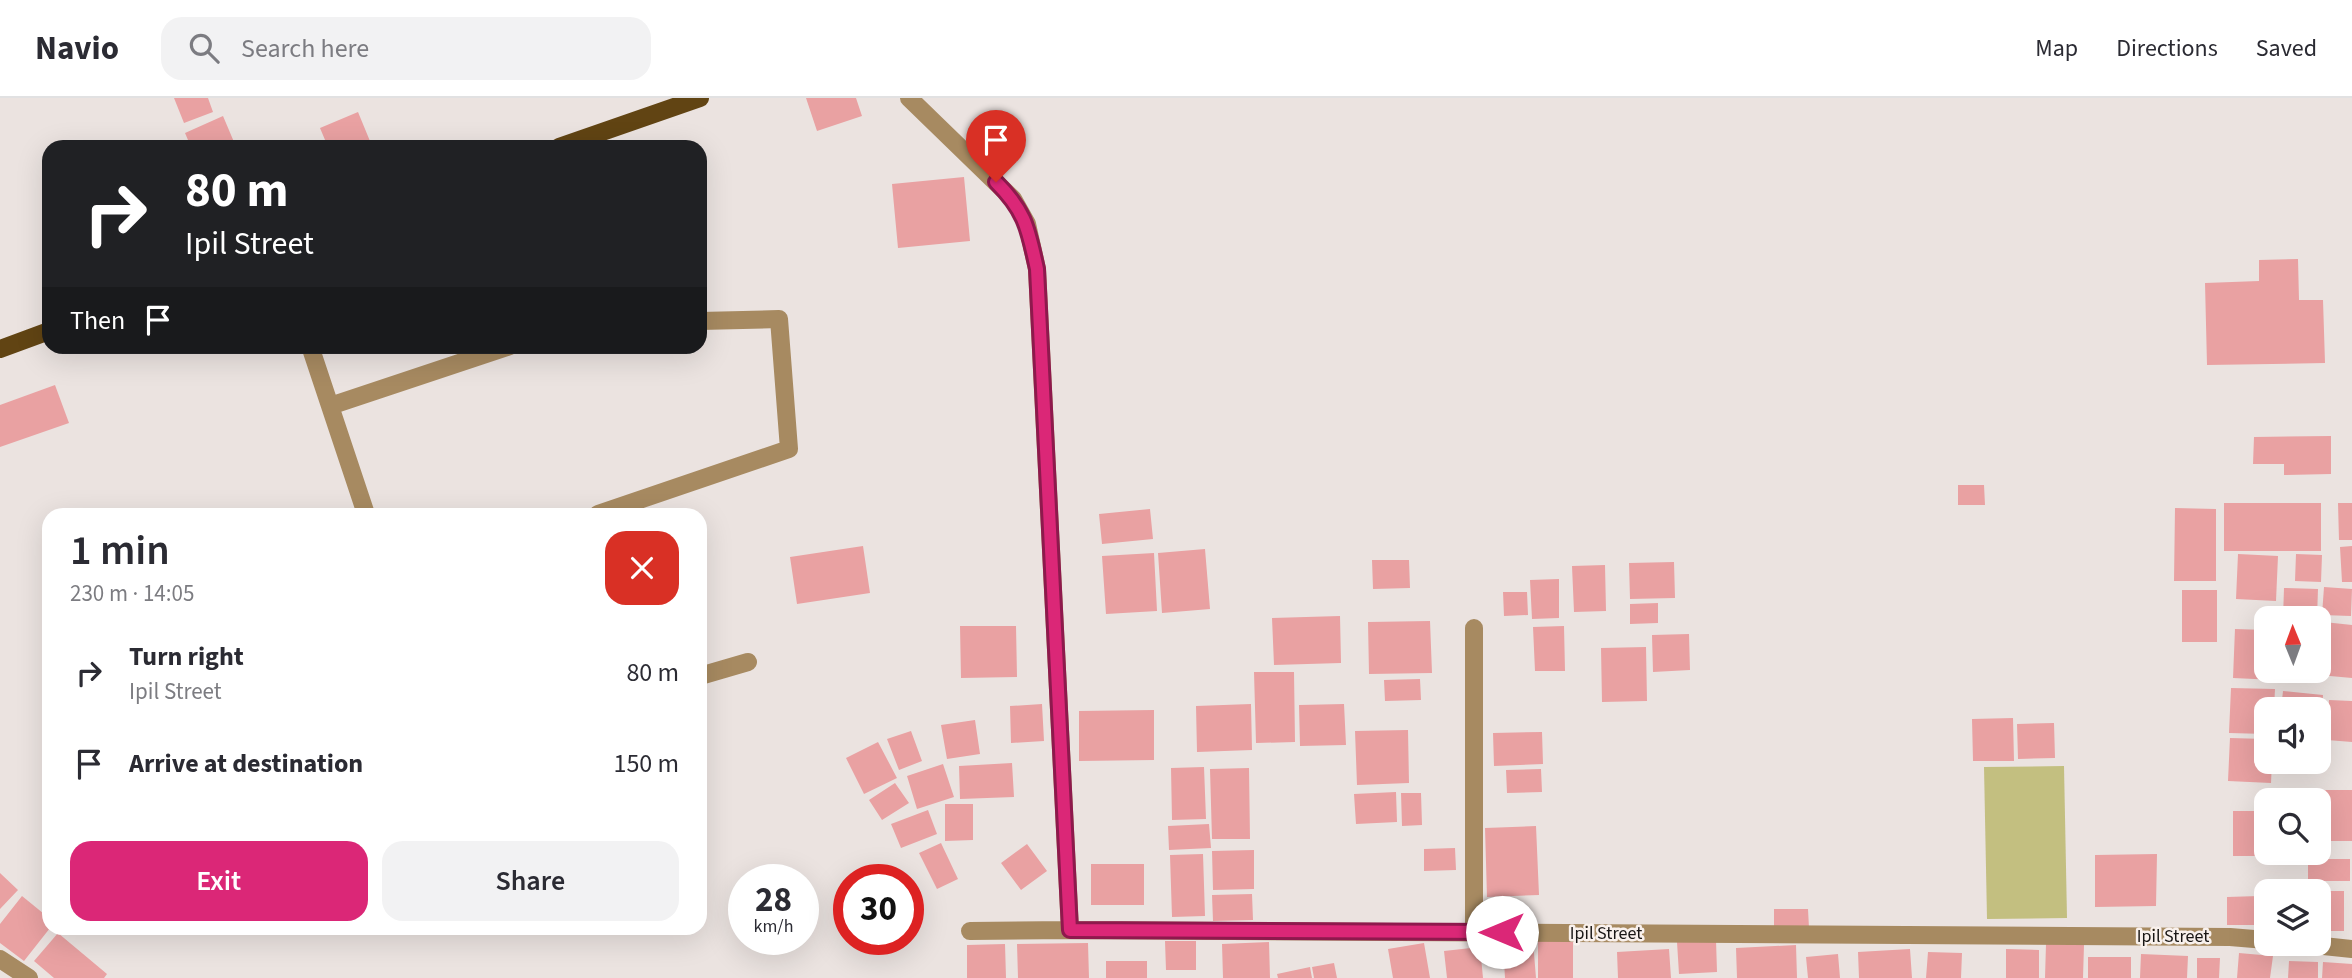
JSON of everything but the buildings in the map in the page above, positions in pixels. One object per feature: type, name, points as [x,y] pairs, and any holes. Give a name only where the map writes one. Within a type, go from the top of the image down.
[{"type":"main road","points":[[579,140],[700,98]]},
{"type":"main road","points":[[0,349],[42,334]]},
{"type":"street","points":[[909,98],[1013,199],[1027,224],[1037,269],[1070,930]]},
{"type":"street","points":[[615,508],[789,449],[779,319],[707,321]]},
{"type":"street","points":[[313,354],[364,508]]},
{"type":"street","points":[[330,406],[486,354]]},
{"type":"street","points":[[1474,628],[1474,932]]},
{"type":"street","points":[[707,674],[748,662]]},
{"type":"street","name":"Ipil Street","points":[[971,931],[1474,932],[2254,939]]},
{"type":"street","points":[[2331,947],[2352,949]]},
{"type":"street","points":[[0,959],[29,978]]},
{"type":"shaded area","points":[[2064,766],[2067,918],[1987,919],[1984,767]]},
{"type":"route","points":[[996,182],[1013,199],[1027,224],[1037,269],[1070,930],[1502,932]]}]
